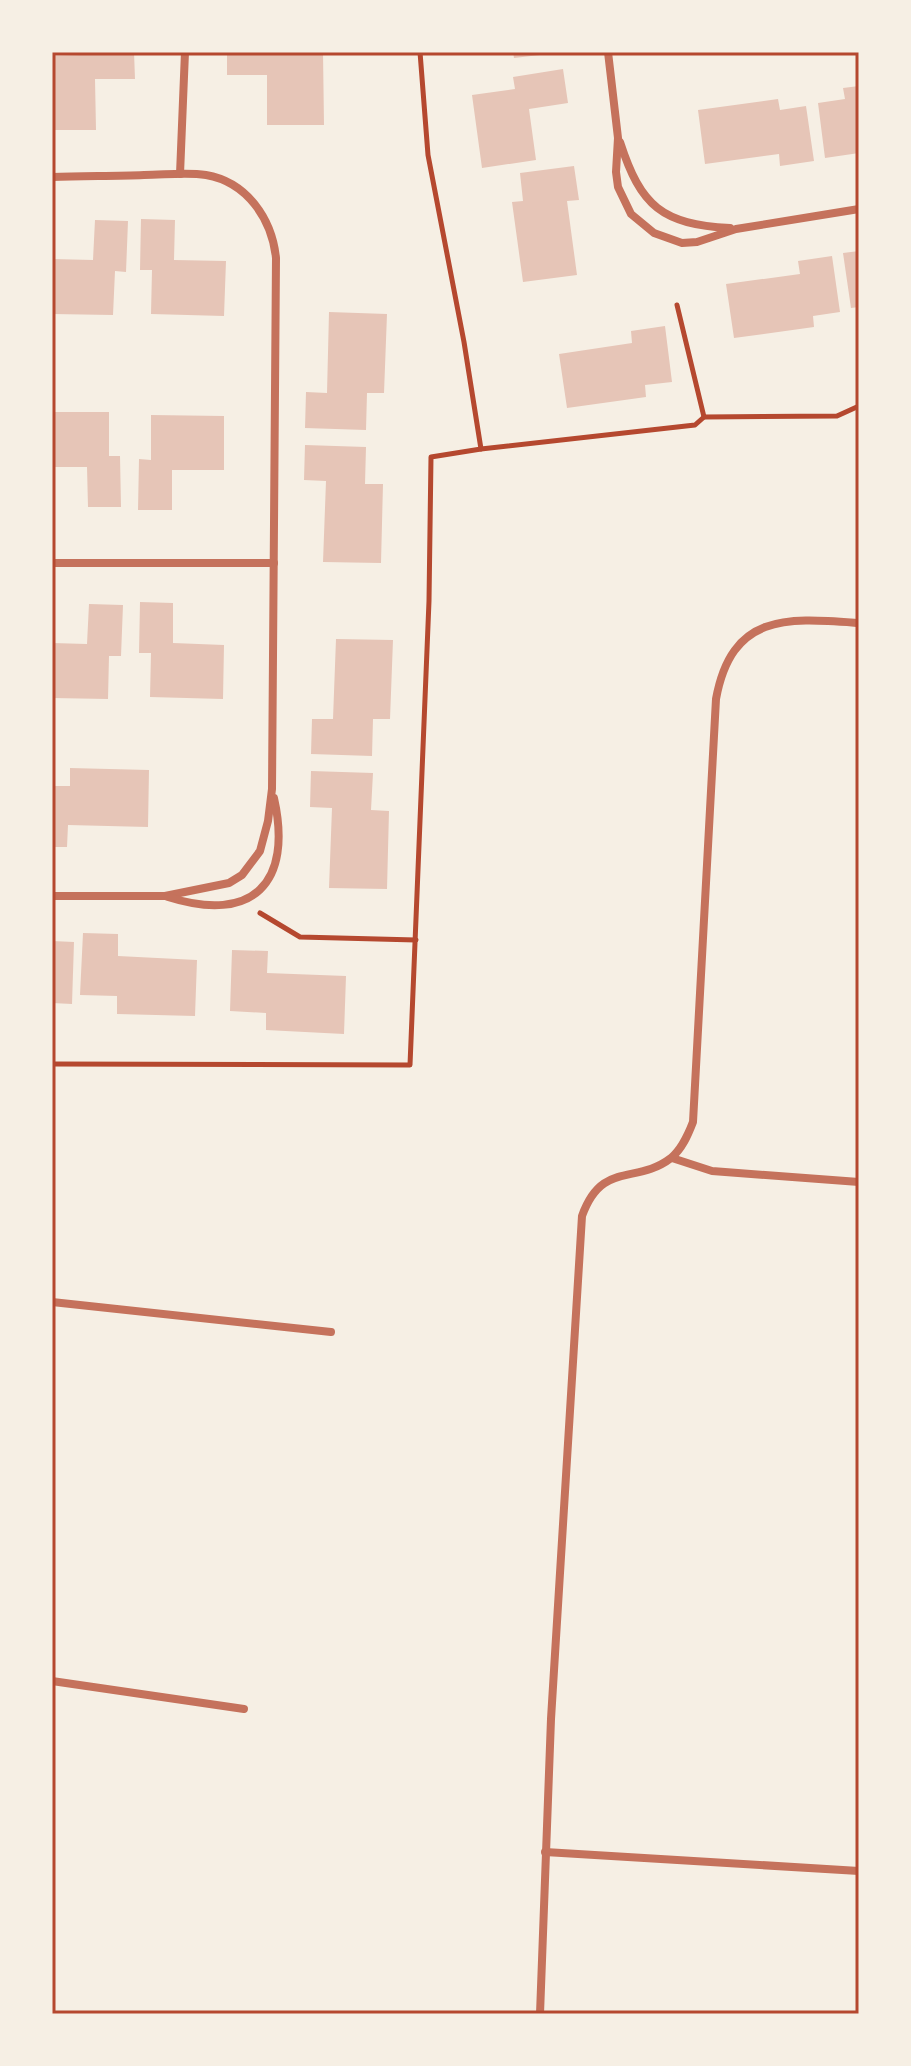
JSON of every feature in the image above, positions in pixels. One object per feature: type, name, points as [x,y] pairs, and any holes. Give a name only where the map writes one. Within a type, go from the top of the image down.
[{"type":"street","points":[[180,174],[185,52]]},
{"type":"street","points":[[608,52],[618,138],[618,187],[623,201],[642,225],[654,233],[682,243],[697,242],[736,229],[859,209]]},
{"type":"street","points":[[618,138],[633,179],[642,194],[655,206],[685,223],[736,229]]},
{"type":"street","points":[[52,177],[180,174],[205,175],[223,180],[241,190],[270,227],[276,258],[272,789],[260,851],[242,875],[214,888],[165,896],[52,896]]},
{"type":"street","points":[[52,563],[274,563]]},
{"type":"street","points":[[540,2014],[545,1852],[582,1216],[587,1203],[604,1183],[626,1173],[654,1168],[672,1158],[685,1141],[693,1122],[719,681],[725,664],[736,648],[768,625],[796,619],[859,623]]},
{"type":"street","points":[[165,896],[198,904],[229,904],[241,901],[264,885],[278,861],[280,825],[272,789]]},
{"type":"street","points":[[672,1158],[712,1171],[859,1182]]},
{"type":"street","points":[[52,1302],[331,1332]]},
{"type":"street","points":[[54,1680],[244,1709]]},
{"type":"street","points":[[545,1852],[859,1871]]},
{"type":"path","points":[[420,52],[428,155],[481,449]]},
{"type":"path","points":[[677,305],[704,417]]},
{"type":"path","points":[[52,1064],[410,1065],[429,601],[431,457],[695,425],[704,417],[837,416],[859,406]]},
{"type":"path","points":[[241,901],[300,937],[416,940]]},
{"type":"building","points":[[80,52],[134,52],[135,79],[95,79],[96,130],[52,130],[52,56],[80,55]]},
{"type":"building","points":[[227,52],[323,52],[324,125],[267,125],[267,75],[227,75]]},
{"type":"building","points":[[513,52],[547,52],[548,54],[514,58]]},
{"type":"building","points":[[563,69],[568,103],[529,109],[536,160],[482,168],[472,95],[515,89],[513,77]]},
{"type":"building","points":[[859,86],[859,153],[825,158],[818,103],[845,99],[843,88]]},
{"type":"building","points":[[778,99],[780,110],[806,106],[814,161],[780,166],[779,154],[705,164],[698,110]]},
{"type":"building","points":[[574,166],[579,200],[567,201],[577,275],[523,282],[512,202],[523,201],[520,173]]},
{"type":"building","points":[[141,219],[175,220],[174,260],[226,261],[224,316],[151,314],[152,270],[140,270]]},
{"type":"building","points":[[95,220],[128,221],[126,272],[115,271],[113,315],[52,314],[52,259],[93,260]]},
{"type":"building","points":[[859,251],[859,307],[851,308],[843,253]]},
{"type":"building","points":[[832,256],[840,312],[813,316],[814,327],[734,338],[726,284],[800,274],[798,261]]},
{"type":"building","points":[[329,312],[387,314],[384,393],[367,393],[366,430],[305,428],[306,392],[327,393]]},
{"type":"building","points":[[665,326],[672,382],[645,385],[646,397],[567,408],[559,354],[632,343],[631,331]]},
{"type":"building","points":[[52,412],[109,412],[109,456],[120,456],[121,507],[88,507],[87,467],[52,467]]},
{"type":"building","points":[[151,415],[224,416],[224,470],[172,470],[172,510],[138,510],[139,459],[151,460]]},
{"type":"building","points":[[305,445],[366,447],[365,484],[383,484],[381,563],[323,562],[326,481],[304,480]]},
{"type":"building","points":[[140,602],[173,603],[173,643],[224,645],[223,699],[150,697],[151,653],[139,653]]},
{"type":"building","points":[[89,604],[123,605],[121,656],[109,656],[108,699],[52,698],[52,643],[87,644]]},
{"type":"building","points":[[336,639],[393,640],[390,719],[373,719],[372,756],[311,754],[312,719],[333,719]]},
{"type":"building","points":[[70,768],[149,770],[148,827],[68,825],[67,847],[52,847],[52,786],[70,786]]},
{"type":"building","points":[[311,771],[373,773],[371,810],[389,811],[387,889],[329,888],[332,808],[310,807]]},
{"type":"building","points":[[83,933],[118,934],[118,956],[197,960],[195,1016],[117,1014],[117,996],[80,995]]},
{"type":"building","points":[[52,941],[74,942],[72,1004],[52,1003]]},
{"type":"building","points":[[232,950],[268,951],[267,973],[346,976],[344,1034],[266,1030],[266,1013],[230,1011]]}]
